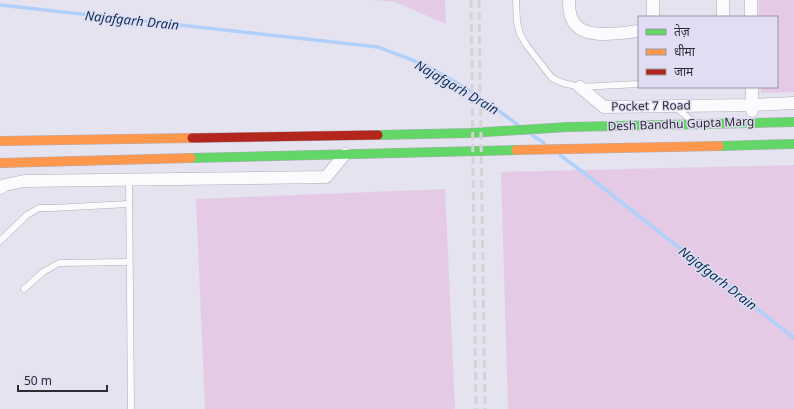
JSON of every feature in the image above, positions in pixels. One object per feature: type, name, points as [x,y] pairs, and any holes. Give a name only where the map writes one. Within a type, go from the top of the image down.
[{"type":"street","points":[[569,0],[572,20],[578,27],[586,32],[597,34],[638,31]]},
{"type":"street","points":[[652,16],[653,0]]},
{"type":"street","points":[[722,0],[723,16]]},
{"type":"street","points":[[751,0],[751,16]]},
{"type":"street","name":"Pocket 7 Road","points":[[580,87],[604,107],[794,103]]},
{"type":"street","points":[[751,122],[752,88]]},
{"type":"street","name":"Desh Bandhu Gupta Marg","points":[[0,141],[470,133],[568,128],[794,122]]},
{"type":"street","name":"Desh Bandhu Gupta Marg","points":[[0,163],[794,144]]},
{"type":"street","points":[[0,188],[5,185],[24,181],[326,177],[345,154]]},
{"type":"street","points":[[0,172],[17,162]]},
{"type":"lane","name":"Pocket 7 Road","points":[[516,0],[517,22],[520,34],[527,46],[552,78],[563,83],[580,87]]},
{"type":"lane","points":[[580,87],[638,84]]},
{"type":"lane","points":[[672,105],[696,124]]},
{"type":"lane","points":[[129,180],[131,409]]},
{"type":"lane","points":[[0,242],[27,214],[39,208],[129,204]]},
{"type":"lane","points":[[24,289],[43,272],[59,263],[130,262]]},
{"type":"shaded area","points":[[375,0],[445,0],[446,24],[395,2]]},
{"type":"shaded area","points":[[759,0],[794,0],[794,92],[761,93],[761,88],[778,88],[778,16],[759,16]]},
{"type":"shaded area","points":[[794,165],[794,409],[508,409],[501,172]]},
{"type":"shaded area","points":[[445,189],[455,409],[205,409],[196,199]]},
{"type":"waterway","name":"Najafgarh Drain","points":[[0,5],[378,47],[418,62],[436,71],[484,100],[518,125]]},
{"type":"waterway","name":"Najafgarh Drain","points":[[532,135],[544,143]]},
{"type":"waterway","name":"Najafgarh Drain","points":[[560,155],[794,338]]},
{"type":"railway","points":[[471,0],[476,409]]},
{"type":"railway","points":[[479,0],[485,409]]},
{"type":"traffic: fast","points":[[378,135],[470,133],[568,127],[794,122]]},
{"type":"traffic: fast","points":[[719,146],[794,144]]},
{"type":"traffic: fast","points":[[191,158],[516,150]]},
{"type":"traffic: slow","points":[[0,141],[192,138]]},
{"type":"traffic: slow","points":[[516,150],[719,146]]},
{"type":"traffic: slow","points":[[0,163],[191,158]]},
{"type":"traffic: jam","points":[[192,138],[378,135]]}]
